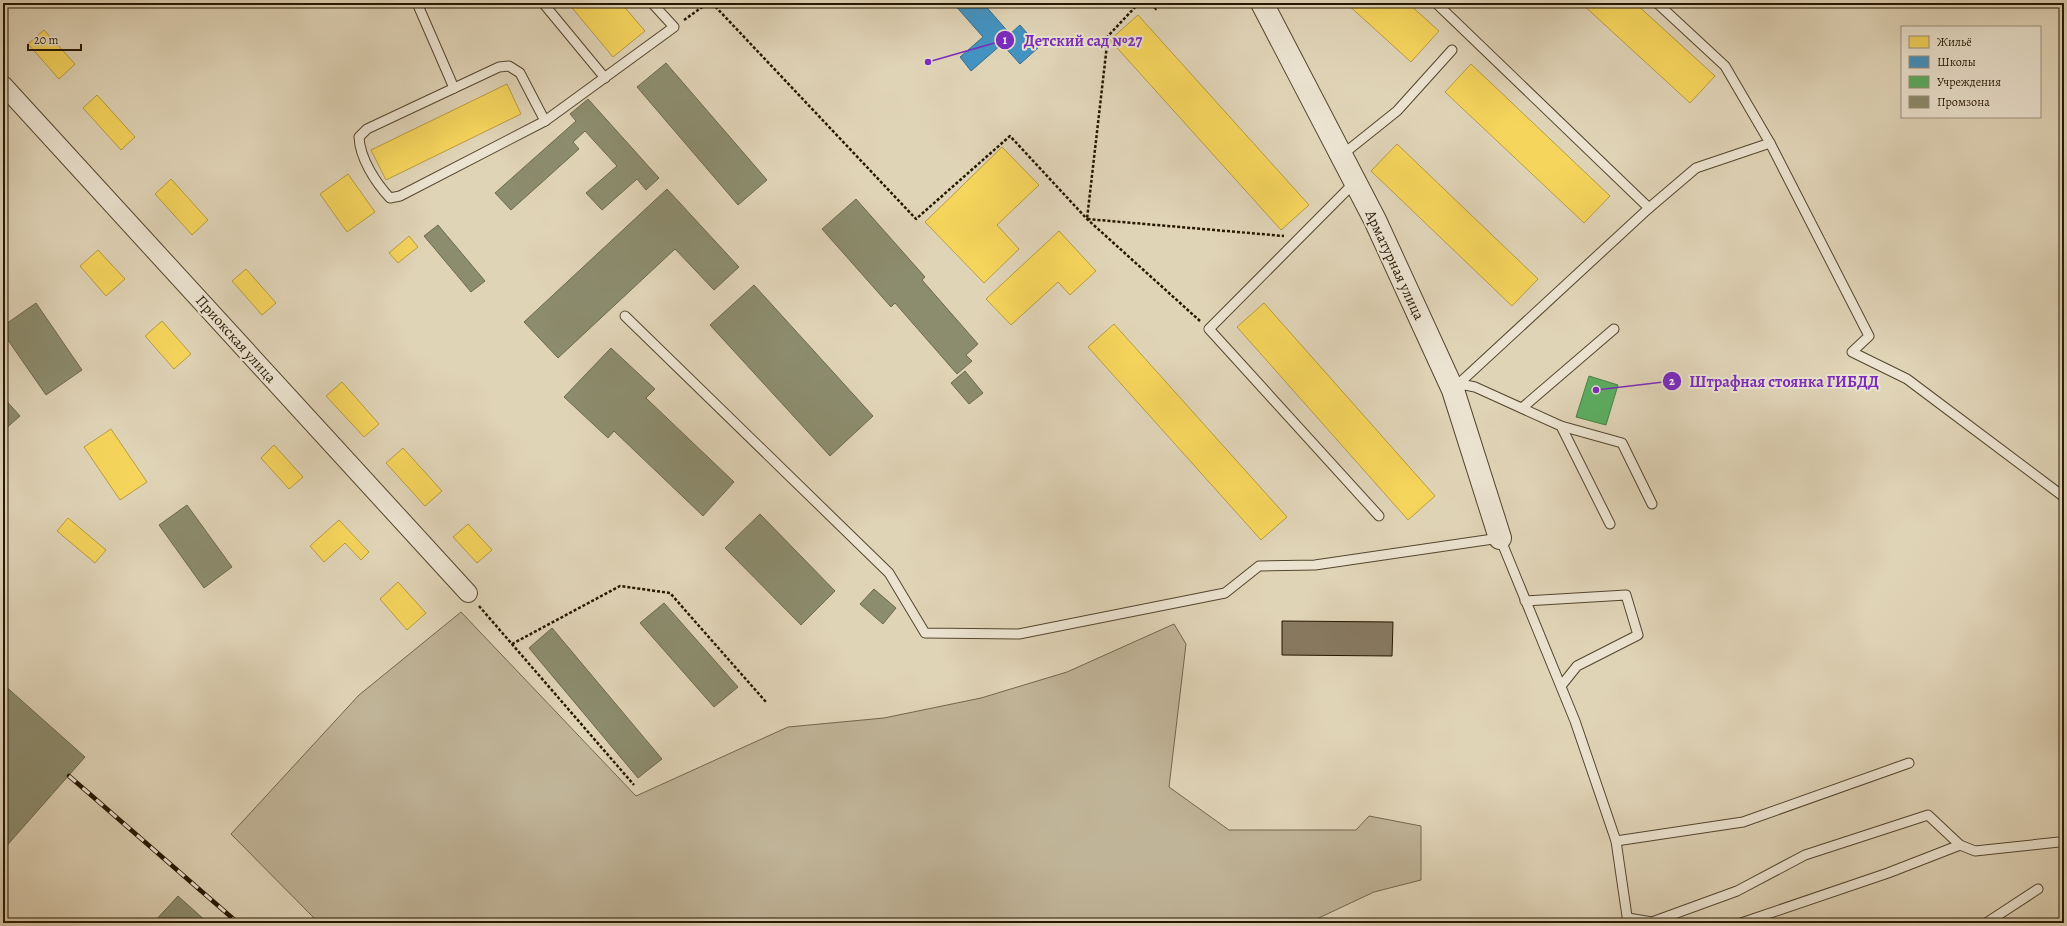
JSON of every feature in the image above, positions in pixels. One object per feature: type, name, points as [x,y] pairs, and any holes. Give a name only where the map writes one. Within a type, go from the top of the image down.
[{"type":"street","name":"Арматурная улица","points":[[1262,3],[1356,181],[1453,390],[1500,538]]},
{"type":"street","name":"Приокская улица","points":[[3,84],[468,593]]},
{"type":"lane","points":[[417,3],[454,88]]},
{"type":"lane","points":[[543,3],[605,78]]},
{"type":"lane","points":[[545,121],[520,73],[509,66],[499,67],[367,128],[359,137],[360,149],[381,188],[390,198],[400,196],[545,121],[674,27],[652,3]]},
{"type":"lane","points":[[1436,3],[1649,208]]},
{"type":"lane","points":[[1657,3],[1725,66],[1770,143],[1869,336],[1852,352],[1907,379],[2064,497]]},
{"type":"lane","points":[[1342,155],[1397,111],[1452,50]]},
{"type":"lane","points":[[1453,390],[1649,208],[1696,168],[1770,143]]},
{"type":"lane","points":[[1356,181],[1209,329],[1379,516]]},
{"type":"lane","points":[[625,316],[889,573],[925,633],[1019,634],[1225,592],[1259,566],[1316,565],[1500,538],[1561,686],[1616,841],[1628,921],[1652,922],[1737,891],[1805,855],[1928,815],[1960,845],[1975,851],[2059,842]]},
{"type":"lane","points":[[1522,408],[1614,329]]},
{"type":"lane","points":[[1453,390],[1470,385],[1561,426],[1622,442],[1652,504]]},
{"type":"lane","points":[[1561,426],[1610,524]]},
{"type":"lane","points":[[1525,600],[1626,596],[1638,636],[1577,666],[1561,686]]},
{"type":"lane","points":[[1616,841],[1743,822],[1909,763]]},
{"type":"lane","points":[[1741,923],[1888,873],[1960,845]]},
{"type":"lane","points":[[1986,923],[2038,889]]},
{"type":"path","points":[[674,27],[708,3]]},
{"type":"path","points":[[712,3],[916,219],[1010,136],[1087,219],[1209,329]]},
{"type":"path","points":[[1087,219],[1108,36],[1139,3]]},
{"type":"path","points":[[1151,3],[1156,9],[1162,3]]},
{"type":"path","points":[[1087,219],[1301,237]]},
{"type":"path","points":[[512,644],[620,586],[670,593],[766,702]]},
{"type":"path","points":[[468,593],[634,785]]},
{"type":"shaded area","points":[[461,612],[636,796],[788,727],[884,718],[981,698],[1067,672],[1174,624],[1186,644],[1169,787],[1229,830],[1356,830],[1369,816],[1421,826],[1421,880],[1374,892],[1308,923],[319,923],[231,834],[359,695]]},
{"type":"building: Жильё","points":[[568,3],[621,3],[645,31],[613,57]]},
{"type":"building: Жильё","points":[[1346,3],[1408,3],[1439,31],[1411,62]]},
{"type":"building: Жильё","points":[[1581,3],[1635,3],[1715,76],[1690,103]]},
{"type":"building: Жильё","points":[[1138,15],[1309,205],[1281,230],[1110,40]]},
{"type":"building: Жильё","points":[[44,30],[75,64],[59,79],[28,44]]},
{"type":"building: Жильё","points":[[1471,64],[1610,196],[1584,223],[1445,92]]},
{"type":"building: Жильё","points":[[507,84],[521,114],[386,180],[371,150]]},
{"type":"building: Жильё","points":[[97,95],[135,137],[121,150],[83,108]]},
{"type":"building: Жильё","points":[[1397,144],[1538,279],[1512,306],[1371,171]]},
{"type":"building: Жильё","points":[[1002,147],[1039,185],[997,225],[1019,249],[984,283],[925,222]]},
{"type":"building: Жильё","points":[[348,174],[375,212],[347,232],[320,194]]},
{"type":"building: Жильё","points":[[171,179],[208,220],[192,235],[155,194]]},
{"type":"building: Жильё","points":[[1059,231],[1096,271],[1070,295],[1058,282],[1011,325],[986,299]]},
{"type":"building: Жильё","points":[[409,236],[418,247],[398,263],[389,253]]},
{"type":"building: Жильё","points":[[98,250],[125,279],[106,296],[80,266]]},
{"type":"building: Жильё","points":[[246,269],[276,303],[262,315],[232,281]]},
{"type":"building: Жильё","points":[[1264,303],[1435,496],[1408,520],[1237,327]]},
{"type":"building: Жильё","points":[[162,321],[191,354],[174,369],[145,336]]},
{"type":"building: Жильё","points":[[1114,324],[1287,517],[1261,540],[1088,347]]},
{"type":"building: Жильё","points":[[342,382],[379,424],[364,437],[326,396]]},
{"type":"building: Жильё","points":[[111,429],[147,482],[120,500],[84,447]]},
{"type":"building: Жильё","points":[[274,445],[303,477],[289,489],[261,458]]},
{"type":"building: Жильё","points":[[403,448],[442,491],[425,506],[386,463]]},
{"type":"building: Жильё","points":[[68,518],[106,550],[95,563],[57,531]]},
{"type":"building: Жильё","points":[[339,520],[369,552],[361,560],[345,543],[324,562],[310,546]]},
{"type":"building: Жильё","points":[[468,524],[492,550],[477,563],[453,537]]},
{"type":"building: Жильё","points":[[398,582],[426,613],[407,630],[380,599]]},
{"type":"building: Школы","points":[[953,3],[983,3],[1010,34],[1020,25],[1039,47],[1020,64],[1002,44],[971,71],[960,57],[983,37]]},
{"type":"building: Учреждения","points":[[1589,376],[1618,385],[1606,425],[1576,417]]},
{"type":"building: Промзона","points":[[666,63],[767,180],[738,205],[637,87]]},
{"type":"building: Промзона","points":[[588,99],[659,178],[646,190],[637,179],[602,210],[586,193],[617,166],[585,131],[573,142],[579,149],[511,210],[495,193],[576,121],[570,114]]},
{"type":"building: Промзона","points":[[667,189],[739,267],[714,290],[675,249],[558,358],[524,322]]},
{"type":"building: Промзона","points":[[856,199],[925,277],[922,280],[978,344],[966,355],[972,361],[957,374],[895,303],[891,307],[822,229]]},
{"type":"building: Промзона","points":[[438,225],[485,281],[471,292],[424,236]]},
{"type":"building: Промзона","points":[[754,285],[873,416],[830,456],[710,325]]},
{"type":"building: Промзона","points":[[36,303],[82,370],[46,395],[3,333],[3,326]]},
{"type":"building: Промзона","points":[[611,348],[655,389],[646,398],[734,482],[703,516],[614,431],[608,438],[564,397]]},
{"type":"building: Промзона","points":[[965,371],[983,393],[969,404],[951,383]]},
{"type":"building: Промзона","points":[[3,397],[20,416],[3,431]]},
{"type":"building: Промзона","points":[[187,505],[232,567],[204,588],[159,525]]},
{"type":"building: Промзона","points":[[760,514],[835,591],[801,625],[725,548]]},
{"type":"building: Промзона","points":[[874,589],[896,608],[883,624],[860,604]]},
{"type":"building: Промзона","points":[[664,603],[738,687],[714,707],[640,623]]},
{"type":"building: Промзона","points":[[552,628],[662,759],[638,778],[529,648]]},
{"type":"building: Промзона","points":[[3,684],[85,757],[3,850]]},
{"type":"building: Промзона","points":[[178,896],[208,923],[153,923]]},
{"type":"building: Прочее","points":[[1282,621],[1393,622],[1392,656],[1282,655]]},
{"type":"railway","points":[[69,776],[238,923]]},
{"type":"place","name":"Детский сад №27","points":[[928,62]]},
{"type":"place","name":"Штрафная стоянка ГИБДД","points":[[1596,390]]}]
